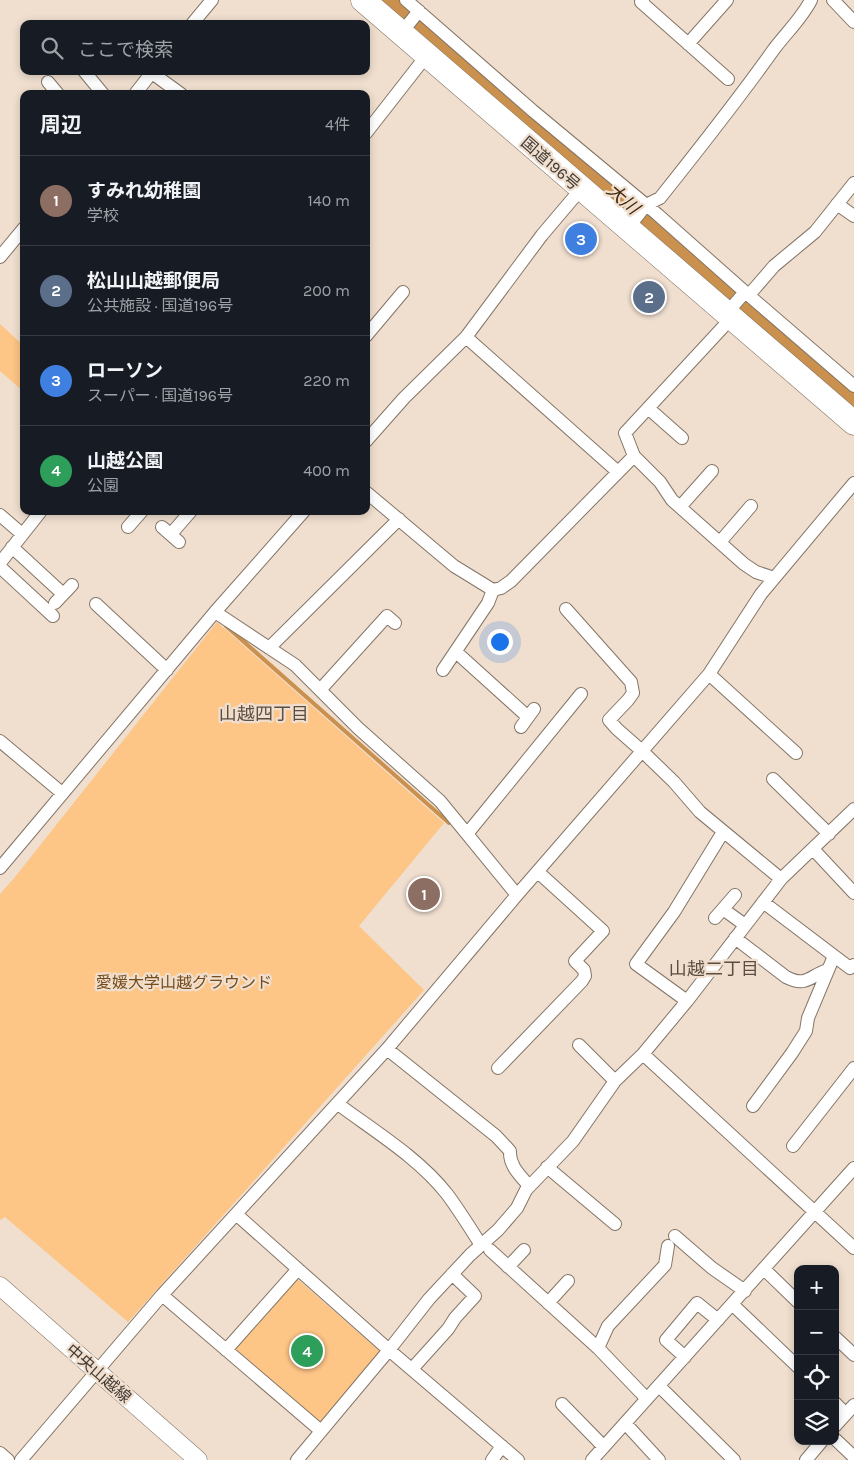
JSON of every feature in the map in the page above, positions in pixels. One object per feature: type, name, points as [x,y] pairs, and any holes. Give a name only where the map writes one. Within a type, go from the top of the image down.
[{"type":"highway","name":"国道196号","points":[[363,0],[411,20],[427,55],[526,119],[580,189],[632,223],[739,301],[854,423]]},
{"type":"street","points":[[195,20],[212,0]]},
{"type":"street","points":[[406,0],[411,20],[526,119],[645,207],[739,301],[854,386]]},
{"type":"street","points":[[643,0],[641,2],[728,79]]},
{"type":"street","points":[[688,44],[727,0]]},
{"type":"street","points":[[632,223],[645,207],[660,198],[738,100],[811,0]]},
{"type":"street","points":[[833,0],[854,22]]},
{"type":"street","points":[[370,128],[427,55]]},
{"type":"street","points":[[87,75],[101,90]]},
{"type":"street","points":[[138,90],[151,75]]},
{"type":"street","points":[[157,75],[176,90]]},
{"type":"street","points":[[48,82],[55,90]]},
{"type":"street","points":[[774,578],[756,572],[744,564],[672,500],[660,482],[634,456],[625,433],[724,326],[739,301],[774,266],[815,232],[854,184]]},
{"type":"street","points":[[370,436],[404,398],[466,338],[542,234],[580,189]]},
{"type":"street","points":[[837,204],[854,216]]},
{"type":"street","points":[[0,257],[20,233]]},
{"type":"street","points":[[370,331],[403,292]]},
{"type":"street","points":[[466,338],[618,472]]},
{"type":"street","points":[[648,408],[682,438]]},
{"type":"street","points":[[370,495],[454,566],[493,590],[501,588],[511,581],[634,456]]},
{"type":"street","points":[[680,507],[712,471]]},
{"type":"street","points":[[21,1460],[162,1295],[387,1049],[709,674],[761,594],[854,483]]},
{"type":"street","points":[[720,542],[751,506]]},
{"type":"street","points":[[0,515],[22,534]]},
{"type":"street","points":[[0,563],[38,515]]},
{"type":"street","points":[[128,527],[138,515]]},
{"type":"street","points":[[171,534],[187,515]]},
{"type":"street","points":[[0,868],[215,612],[300,515]]},
{"type":"street","points":[[269,648],[399,519]]},
{"type":"street","points":[[12,547],[63,594]]},
{"type":"street","points":[[0,567],[53,616]]},
{"type":"street","points":[[443,670],[488,603],[493,590]]},
{"type":"street","points":[[96,604],[167,670]]},
{"type":"street","points":[[566,609],[632,682],[633,693],[609,720],[674,782],[700,812],[781,879]]},
{"type":"street","points":[[215,612],[295,665],[358,728],[440,801],[518,895]]},
{"type":"street","points":[[320,690],[387,616],[395,623]]},
{"type":"street","points":[[456,652],[528,718]]},
{"type":"street","points":[[709,674],[796,753]]},
{"type":"street","points":[[467,834],[581,694]]},
{"type":"street","points":[[0,741],[62,793]]},
{"type":"street","points":[[773,779],[829,834]]},
{"type":"street","points":[[297,1460],[429,1299],[452,1274],[485,1248],[517,1208],[529,1186],[573,1140],[615,1081],[643,1054],[687,1001],[781,879],[829,834],[851,817]]},
{"type":"street","points":[[687,1001],[636,964],[674,912],[724,832]]},
{"type":"street","points":[[813,849],[854,893]]},
{"type":"street","points":[[498,1068],[582,981],[585,976],[584,970],[575,961],[603,931],[538,872]]},
{"type":"street","points":[[735,896],[719,914],[745,925]]},
{"type":"street","points":[[763,902],[850,968],[854,965]]},
{"type":"street","points":[[734,938],[794,982],[813,978],[820,972],[828,970]]},
{"type":"street","points":[[753,1106],[806,1031],[808,1018],[834,956]]},
{"type":"street","points":[[579,1045],[615,1081]]},
{"type":"street","points":[[387,1049],[496,1136],[510,1151],[513,1166],[529,1186]]},
{"type":"street","points":[[643,1054],[854,1248]]},
{"type":"street","points":[[793,1146],[854,1068]]},
{"type":"street","points":[[338,1104],[427,1173],[447,1194],[485,1248],[598,1348],[647,1399]]},
{"type":"street","points":[[547,1167],[615,1224]]},
{"type":"street","points":[[592,1460],[854,1168]]},
{"type":"street","points":[[236,1214],[389,1350],[518,1460]]},
{"type":"street","points":[[598,1348],[608,1326],[664,1274],[671,1241],[744,1290]]},
{"type":"street","points":[[508,1267],[524,1250]]},
{"type":"street","points":[[226,1350],[298,1269]]},
{"type":"street","points":[[764,1269],[794,1298]]},
{"type":"street","points":[[412,1369],[475,1296],[452,1274]]},
{"type":"street","points":[[548,1303],[568,1282]]},
{"type":"street","name":"中央山越線","points":[[0,1286],[198,1460]]},
{"type":"street","points":[[162,1295],[321,1431]]},
{"type":"street","points":[[685,1357],[666,1340],[698,1303],[718,1320]]},
{"type":"street","points":[[732,1304],[794,1363]]},
{"type":"street","points":[[839,1341],[854,1355]]},
{"type":"street","points":[[659,1386],[734,1460]]},
{"type":"street","points":[[562,1404],[604,1447]]},
{"type":"street","points":[[839,1421],[850,1409]]},
{"type":"street","points":[[625,1423],[659,1460]]},
{"type":"street","points":[[839,1443],[854,1457]]},
{"type":"street","points":[[806,1460],[819,1445]]},
{"type":"street","points":[[492,1460],[502,1446]]},
{"type":"street","points":[[0,1453],[8,1460]]},
{"type":"green space","points":[[0,324],[20,342],[20,388],[0,371]]},
{"type":"green space","name":"愛媛大学山越グラウンド","points":[[217,622],[444,823],[359,926],[424,990],[128,1322],[5,1217],[0,1220],[0,894]]},
{"type":"green space","points":[[295,1277],[382,1353],[321,1425],[232,1349]]},
{"type":"waterway","name":"大川","points":[[388,0],[426,34],[462,62],[539,131],[631,206],[854,402]]},
{"type":"waterway","points":[[226,626],[449,823]]},
{"type":"place","name":"ローソン","points":[[581,239]]},
{"type":"place","name":"松山山越郵便局","points":[[649,297]]},
{"type":"place","name":"すみれ幼稚園","points":[[424,894]]},
{"type":"place","name":"山越公園","points":[[307,1351]]},
{"type":"district","name":"山越四丁目","points":[[264,714]]},
{"type":"district","name":"山越二丁目","points":[[714,969]]}]
